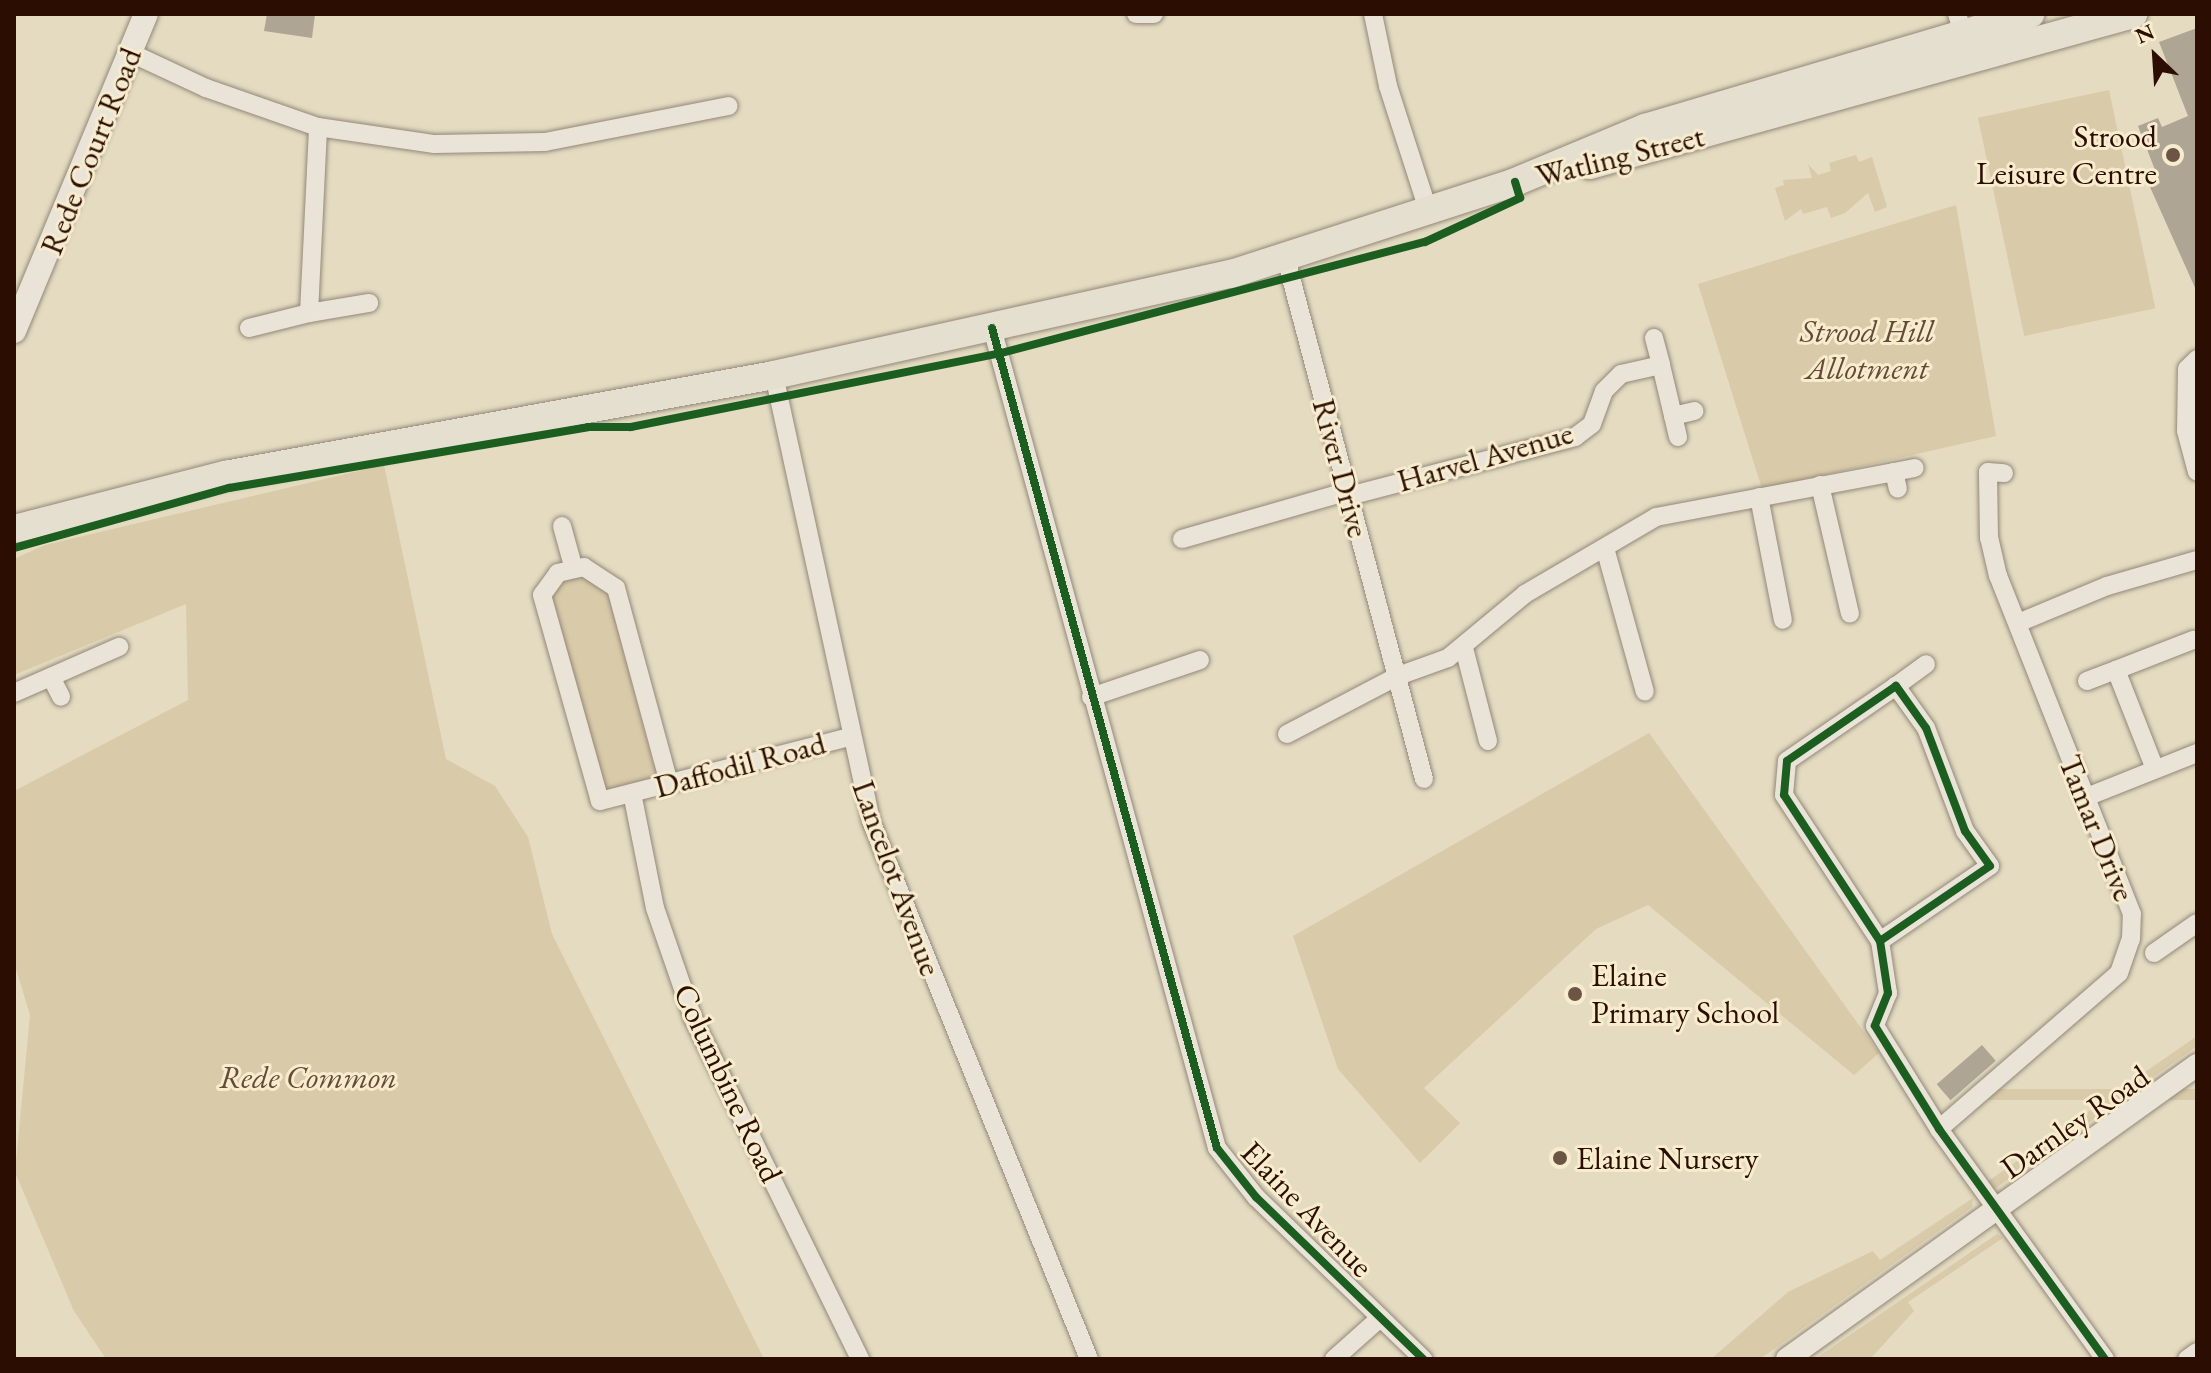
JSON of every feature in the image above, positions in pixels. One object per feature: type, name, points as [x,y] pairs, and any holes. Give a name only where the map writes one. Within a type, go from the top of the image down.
[{"type":"main road","name":"Rede Court Road","points":[[14,331],[146,14]]},
{"type":"main road","name":"Watling Street","points":[[1515,182],[1645,128],[1800,82],[1960,24],[2030,14]]},
{"type":"main road","points":[[1960,24],[1971,48],[2090,14]]},
{"type":"main road","name":"Watling Street","points":[[1515,182],[1923,74],[2123,14]]},
{"type":"main road","name":"Watling Street","points":[[1800,82],[1839,83],[1912,63],[1923,74]]},
{"type":"main road","points":[[15,528],[225,475],[774,375],[992,328],[1286,259],[1515,182]]},
{"type":"street","points":[[1136,14],[1154,14]]},
{"type":"street","points":[[1373,14],[1388,86],[1428,210]]},
{"type":"street","points":[[131,53],[206,88],[318,127],[489,146],[646,126],[728,106]]},
{"type":"street","points":[[309,313],[318,127]]},
{"type":"street","name":"River Drive","points":[[1286,259],[1424,779]]},
{"type":"street","points":[[249,328],[309,313],[369,303]]},
{"type":"street","name":"Elaine Avenue","points":[[992,328],[1217,1148],[1256,1197],[1423,1359]]},
{"type":"street","points":[[1654,338],[1678,437]]},
{"type":"street","points":[[2197,359],[2187,369],[2186,431],[2197,472]]},
{"type":"street","name":"Harvel Avenue","points":[[1182,539],[1575,437],[1592,424],[1604,391],[1621,374],[1661,365]]},
{"type":"street","name":"Lancelot Avenue","points":[[774,375],[849,737],[885,859],[1089,1359]]},
{"type":"street","points":[[1673,416],[1694,411]]},
{"type":"street","points":[[1287,734],[1398,676],[1464,648],[1501,612],[1656,517],[1820,485],[1896,480],[1915,468]]},
{"type":"street","name":"Tamar Drive","points":[[1939,1129],[2097,993],[2129,956],[2132,914],[2084,798],[1989,538],[1988,472],[2004,473]]},
{"type":"street","points":[[1820,485],[1850,614]]},
{"type":"street","points":[[1759,497],[1783,620]]},
{"type":"street","points":[[562,526],[573,566],[596,570],[616,588],[669,783]]},
{"type":"street","points":[[1605,548],[1645,692]]},
{"type":"street","points":[[2018,623],[2107,586],[2197,560]]},
{"type":"street","name":"Daffodil Road","points":[[573,566],[548,582],[542,595],[597,798],[632,793],[849,737]]},
{"type":"street","points":[[2087,681],[2193,640]]},
{"type":"street","points":[[14,693],[119,647]]},
{"type":"street","points":[[1464,648],[1488,741]]},
{"type":"street","points":[[1091,697],[1200,660]]},
{"type":"street","points":[[1926,664],[1787,761],[1781,777],[1784,795],[1880,941],[1888,993],[1875,1026],[1939,1129],[2105,1359]]},
{"type":"street","points":[[2116,670],[2155,769]]},
{"type":"street","points":[[51,677],[61,697]]},
{"type":"street","points":[[1880,941],[1990,866],[1965,831],[1926,728],[1896,686]]},
{"type":"street","points":[[2084,798],[2197,753]]},
{"type":"street","name":"Columbine Road","points":[[632,793],[655,908],[693,1018],[860,1359]]},
{"type":"street","points":[[2154,953],[2197,923]]},
{"type":"street","name":"Darnley Road","points":[[1787,1359],[2197,1065]]},
{"type":"street","points":[[1334,1359],[1380,1318]]},
{"type":"street","points":[[2187,1359],[2197,1352]]},
{"type":"green space","points":[[2109,90],[2155,308],[2024,336],[1978,118]]},
{"type":"green space","points":[[1856,155],[1859,162],[1872,157],[1887,207],[1875,212],[1868,193],[1845,213],[1831,218],[1827,207],[1803,214],[1801,209],[1785,221],[1775,188],[1784,185],[1783,180],[1812,178],[1808,164],[1818,175],[1831,171],[1829,163]]},
{"type":"green space","name":"Strood Hill Allotment","points":[[1956,205],[1996,436],[1762,489],[1698,284]]},
{"type":"green space","name":"Rede Common","points":[[384,465],[446,759],[495,786],[528,837],[552,934],[764,1359],[106,1359],[74,1311],[15,1172],[30,1015],[14,962],[14,791],[188,700],[186,604],[14,675],[14,559],[45,545]]},
{"type":"green space","points":[[587,576],[607,590],[653,763],[660,763],[659,781],[608,796],[550,599],[564,578]]},
{"type":"green space","points":[[1649,733],[1879,1053],[1854,1075],[1648,905],[1596,929],[1424,1088],[1460,1123],[1420,1163],[1338,1069],[1293,936]]},
{"type":"green space","points":[[2197,1036],[2197,1046],[1993,1190],[1987,1182]]},
{"type":"green space","points":[[1986,1089],[2197,1089],[2197,1100],[1986,1100]]},
{"type":"green space","points":[[1973,1198],[1972,1207],[1760,1359],[1711,1359],[1788,1292],[1873,1251],[1880,1260]]},
{"type":"green space","points":[[1997,1234],[2003,1238],[1908,1302],[1914,1311],[1870,1359],[1815,1359]]},
{"type":"building","points":[[267,14],[315,14],[312,38],[264,31]]},
{"type":"building","name":"Strood Leisure Centre","points":[[2197,28],[2196,290],[2150,187],[2160,183],[2138,126],[2158,118],[2162,127],[2188,116],[2159,42]]},
{"type":"building","points":[[1982,1045],[1996,1061],[1950,1100],[1937,1084]]},
{"type":"cycle path","points":[[14,548],[229,488],[588,427],[631,427],[997,354],[1425,242],[1520,198],[1515,182]]},
{"type":"cycle path","points":[[992,328],[1217,1148],[1256,1197],[1423,1359]]},
{"type":"cycle path","points":[[1880,941],[1990,866],[1965,831],[1926,728],[1896,686],[1787,761],[1784,795],[1880,941],[1888,993],[1875,1026],[1939,1129],[2105,1359]]},
{"type":"place","name":"Strood Leisure Centre","points":[[2173,155]]},
{"type":"place","name":"Elaine Primary School","points":[[1575,994]]},
{"type":"place","name":"Elaine Nursery","points":[[1560,1158]]}]
